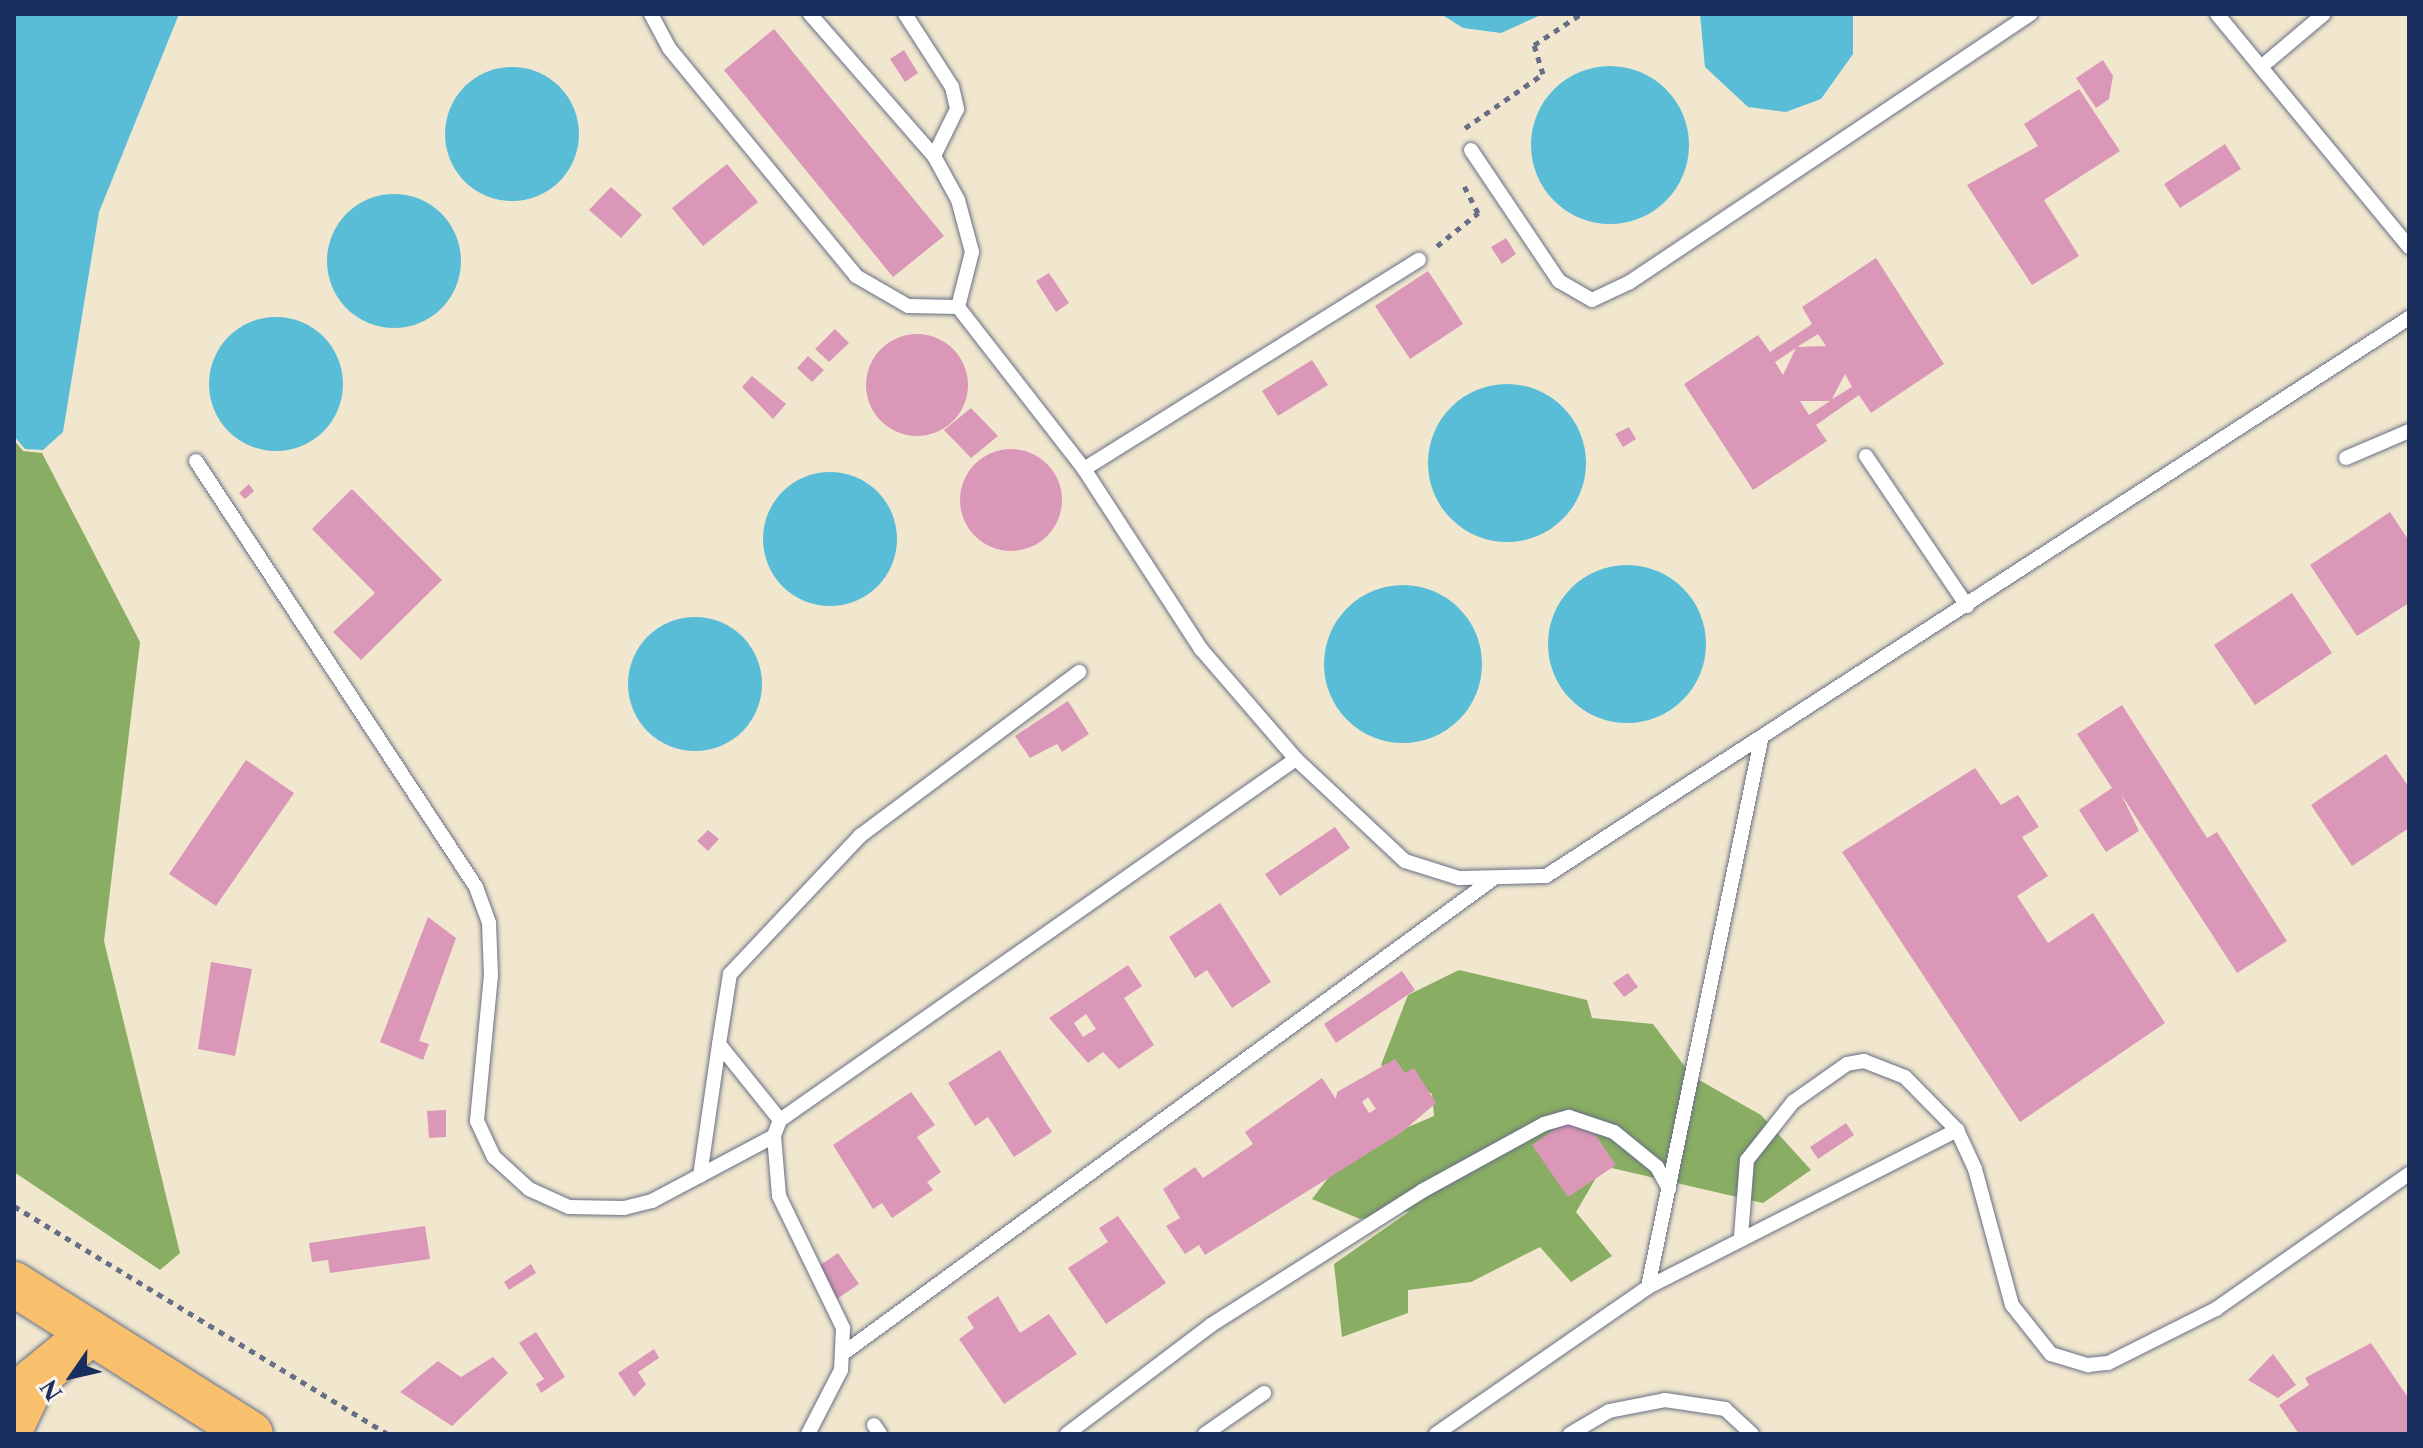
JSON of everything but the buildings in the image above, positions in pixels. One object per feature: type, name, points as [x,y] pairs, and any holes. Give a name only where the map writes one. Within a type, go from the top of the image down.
[{"type":"highway","points":[[14,1284],[251,1434]]},
{"type":"highway","points":[[14,1422],[34,1380],[91,1333]]},
{"type":"lane","points":[[651,14],[669,48],[856,276],[908,306],[958,307]]},
{"type":"lane","points":[[810,14],[934,156],[969,229],[970,269],[958,307]]},
{"type":"lane","points":[[905,14],[957,109],[934,156]]},
{"type":"lane","points":[[1471,150],[1559,281],[1592,300],[1630,282],[2031,14]]},
{"type":"lane","points":[[2217,14],[2409,247]]},
{"type":"lane","points":[[2261,67],[2324,14]]},
{"type":"lane","points":[[1084,469],[1419,260]]},
{"type":"lane","points":[[958,307],[1084,469],[1201,649],[1296,759],[1405,861],[1459,878],[1493,879],[1546,876],[1761,740],[2409,318]]},
{"type":"lane","points":[[2346,458],[2409,431]]},
{"type":"lane","points":[[1866,456],[1967,606]]},
{"type":"lane","points":[[196,461],[476,887],[489,923],[491,975],[477,1121],[494,1157],[529,1189],[585,1210],[652,1201],[774,1136]]},
{"type":"lane","points":[[700,1176],[730,974],[798,898],[860,836],[1079,672]]},
{"type":"lane","points":[[1648,1287],[1761,740]]},
{"type":"lane","points":[[845,1352],[840,1314],[779,1196],[774,1136],[780,1120],[1296,759]]},
{"type":"lane","points":[[808,1434],[845,1352],[1493,879]]},
{"type":"lane","points":[[719,1044],[780,1120]]},
{"type":"lane","points":[[1741,1237],[1747,1160],[1793,1102],[1840,1068],[1864,1061],[1905,1077],[1957,1130],[1975,1169],[2012,1305],[2051,1354],[2088,1365],[2108,1363],[2216,1309],[2409,1174]]},
{"type":"lane","points":[[1067,1434],[1211,1325],[1422,1191],[1544,1124],[1569,1117],[1614,1132],[1657,1167],[1669,1189]]},
{"type":"lane","points":[[1436,1434],[1648,1287],[1741,1237],[1957,1130]]},
{"type":"lane","points":[[1205,1434],[1264,1393]]},
{"type":"lane","points":[[1570,1434],[1609,1411],[1665,1400],[1725,1409],[1752,1434]]},
{"type":"path","points":[[14,1206],[387,1434]]},
{"type":"green space","points":[[14,440],[23,451],[42,453],[140,642],[104,941],[180,1253],[160,1270],[14,1172]]},
{"type":"green space","points":[[1459,970],[1587,1000],[1592,1018],[1653,1024],[1692,1076],[1761,1115],[1811,1170],[1763,1203],[1603,1166],[1576,1212],[1612,1256],[1571,1282],[1540,1247],[1471,1282],[1408,1290],[1408,1313],[1342,1337],[1334,1264],[1410,1211],[1360,1219],[1312,1199],[1347,1153],[1434,1116],[1432,1094],[1381,1065],[1408,995]]},
{"type":"water","points":[[14,14],[179,14],[99,212],[63,432],[43,450],[25,449],[14,436]]},
{"type":"water","points":[[1441,14],[1543,14],[1501,33],[1463,28]]},
{"type":"water","points":[[1700,14],[1853,14],[1853,54],[1821,99],[1786,112],[1748,107],[1705,67]]},
{"type":"water","points":[[1610,66],[1640,72],[1666,89],[1683,115],[1689,145],[1683,175],[1666,201],[1640,218],[1610,224],[1580,218],[1554,201],[1537,175],[1531,145],[1537,115],[1554,89],[1580,72]]},
{"type":"water","points":[[512,67],[538,72],[559,87],[574,108],[579,134],[574,160],[559,181],[538,196],[512,201],[486,196],[465,181],[450,160],[445,134],[450,108],[465,87],[486,72]]},
{"type":"water","points":[[394,194],[420,199],[441,214],[456,235],[461,261],[456,287],[441,308],[420,323],[394,328],[368,323],[347,308],[332,287],[327,261],[332,235],[347,214],[368,199]]},
{"type":"water","points":[[276,317],[302,322],[323,337],[338,358],[343,384],[338,410],[323,431],[302,446],[276,451],[250,446],[229,431],[214,410],[209,384],[214,358],[229,337],[250,322]]},
{"type":"water","points":[[1507,384],[1537,390],[1563,407],[1580,433],[1586,463],[1580,493],[1563,519],[1537,536],[1507,542],[1477,536],[1451,519],[1434,493],[1428,463],[1434,433],[1451,407],[1477,390]]},
{"type":"water","points":[[830,472],[856,477],[877,492],[892,513],[897,539],[892,565],[877,586],[856,601],[830,606],[804,601],[783,586],[768,565],[763,539],[768,513],[783,492],[804,477]]},
{"type":"water","points":[[1627,565],[1657,571],[1683,588],[1700,614],[1706,644],[1700,674],[1683,700],[1657,717],[1627,723],[1597,717],[1571,700],[1554,674],[1548,644],[1554,614],[1571,588],[1597,571]]},
{"type":"water","points":[[1403,585],[1433,591],[1459,608],[1476,634],[1482,664],[1476,694],[1459,720],[1433,737],[1403,743],[1373,737],[1347,720],[1330,694],[1324,664],[1330,634],[1347,608],[1373,591]]},
{"type":"water","points":[[695,617],[721,622],[742,637],[757,658],[762,684],[757,710],[742,731],[721,746],[695,751],[669,746],[648,731],[633,710],[628,684],[633,658],[648,637],[669,622]]}]
